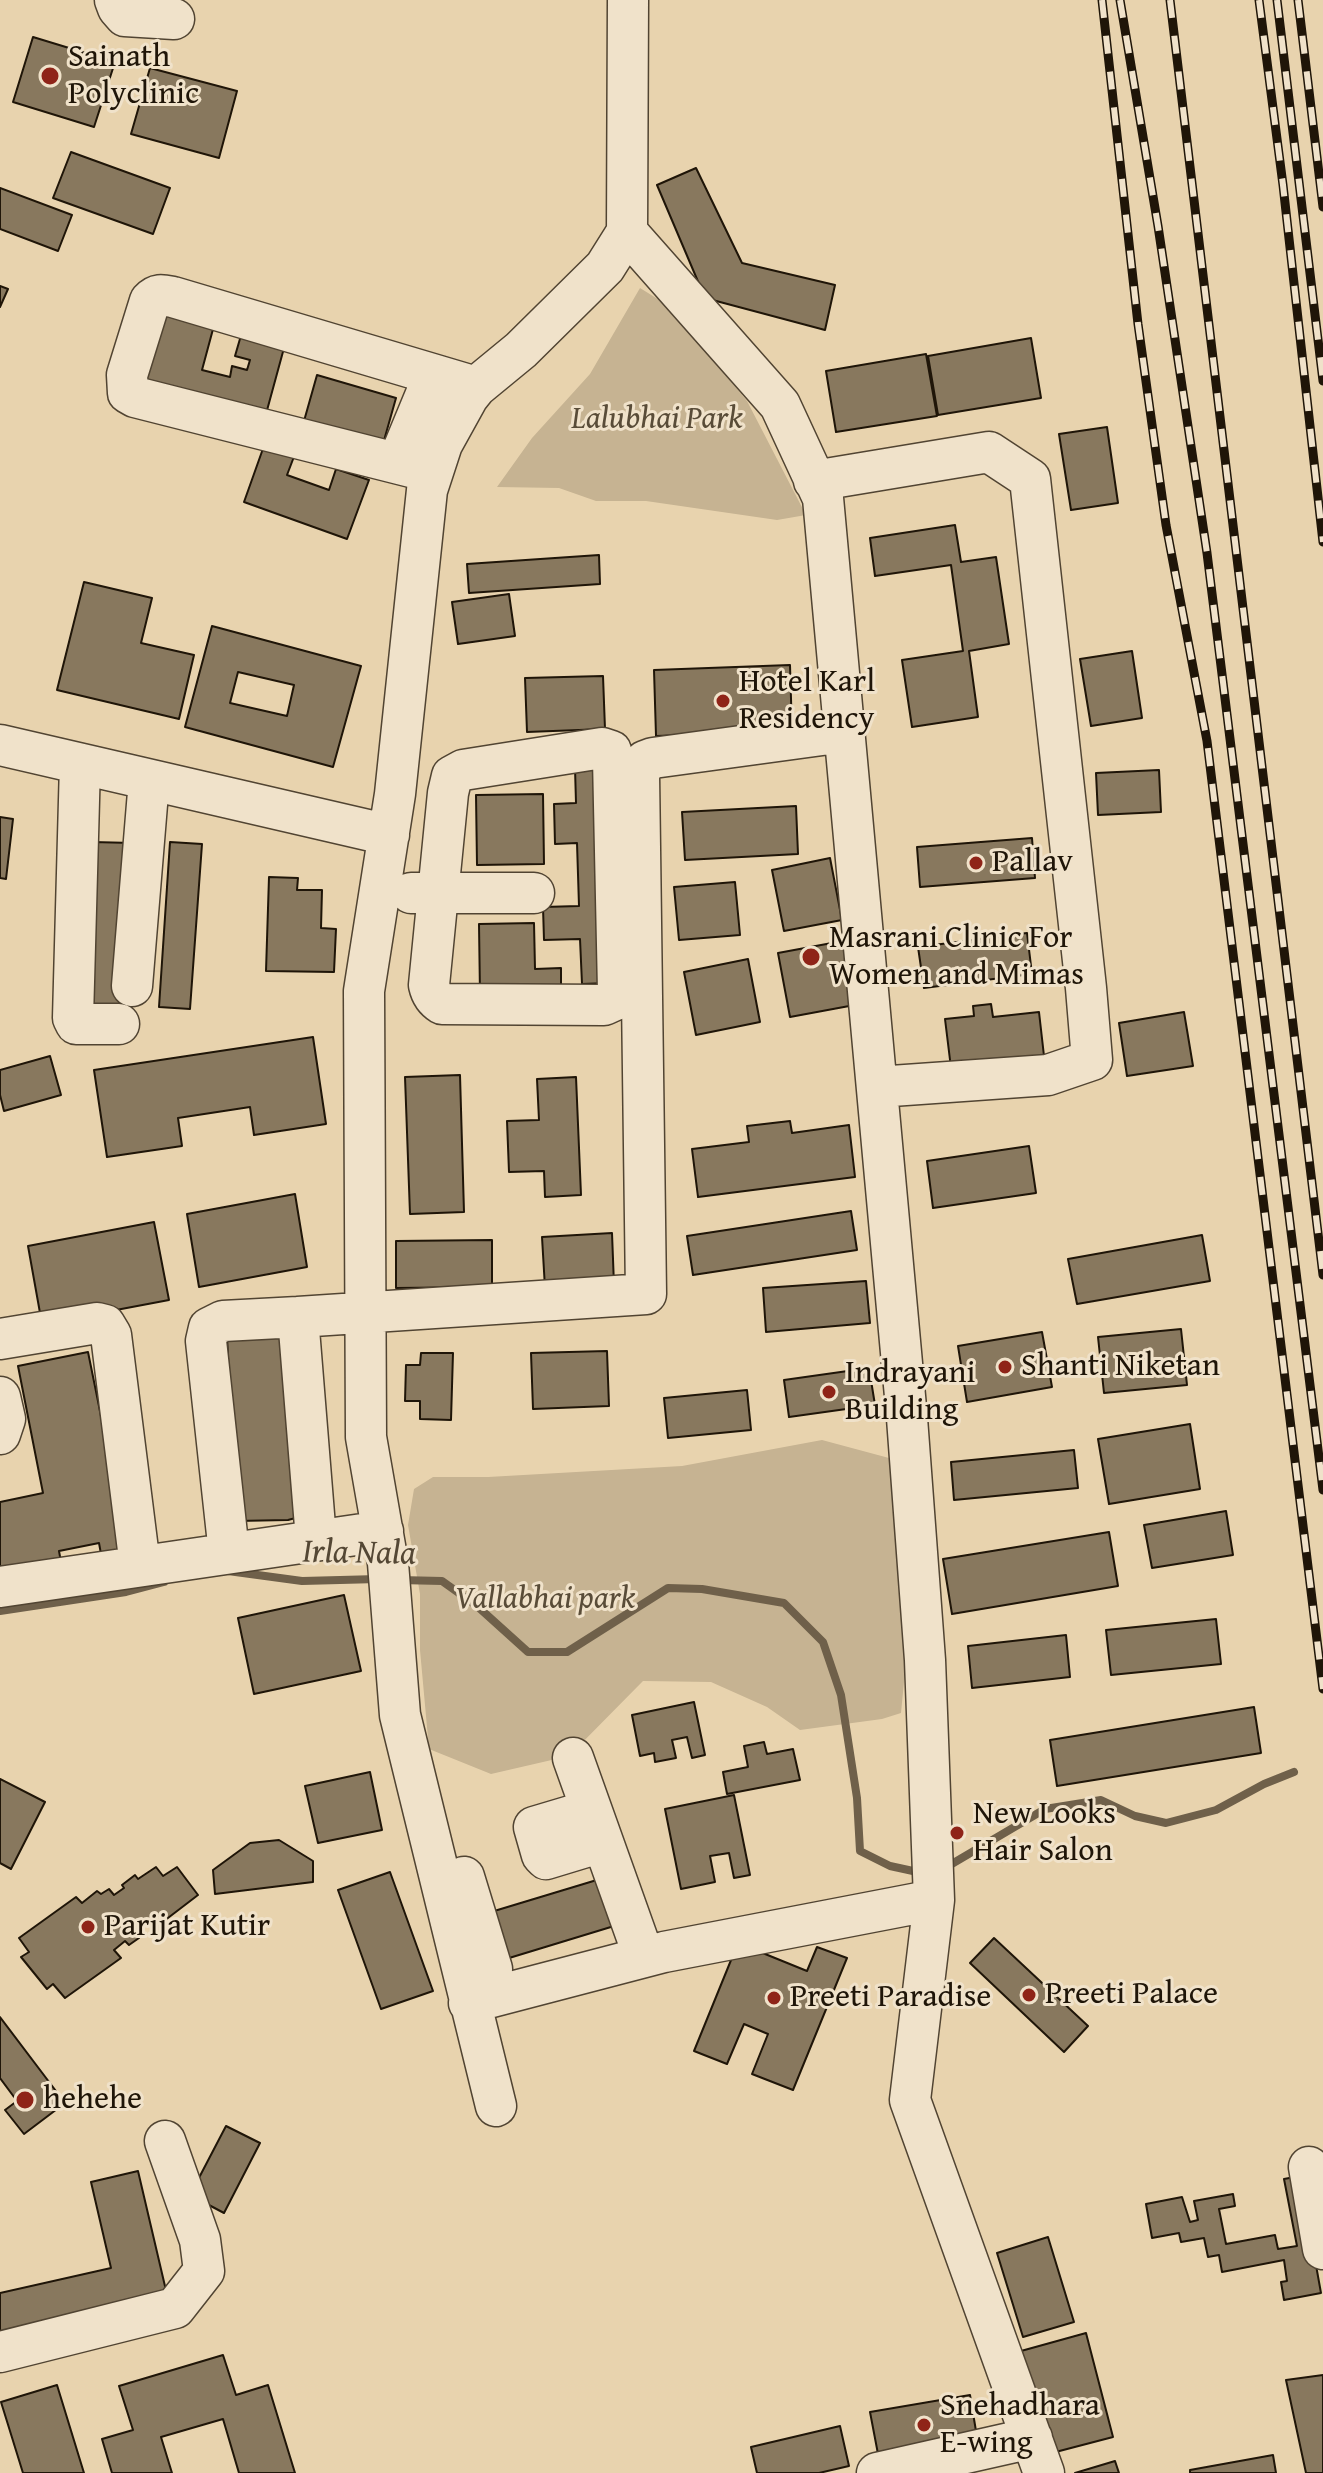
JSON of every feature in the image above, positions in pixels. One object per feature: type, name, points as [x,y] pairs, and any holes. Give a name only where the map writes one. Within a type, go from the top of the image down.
[{"type":"street","points":[[115,0],[125,16],[174,19]]},
{"type":"street","points":[[415,467],[444,402],[521,350],[605,267],[627,232],[628,0]]},
{"type":"street","points":[[627,232],[780,405],[823,498],[907,1418],[924,1645],[934,1900],[910,2100],[1038,2456],[877,2473]]},
{"type":"street","points":[[444,402],[161,295],[154,296],[150,301],[127,375],[128,393],[135,397],[415,467],[427,490],[395,794],[364,991],[366,1437],[386,1547],[400,1715],[438,1822],[477,1952],[469,2003],[496,2106]]},
{"type":"street","points":[[814,481],[989,452],[1030,479],[1086,988],[1092,1060],[1048,1075],[877,1087]]},
{"type":"street","points":[[627,806],[645,761],[653,758],[844,732]]},
{"type":"street","points":[[0,745],[389,835]]},
{"type":"street","points":[[229,1553],[206,1334],[215,1323],[646,1294],[628,902],[627,806],[611,751],[602,748],[463,770],[452,776],[429,985],[430,993],[442,1004],[611,1003],[618,991],[628,902]]},
{"type":"street","points":[[80,764],[73,1018],[76,1024],[119,1024]]},
{"type":"street","points":[[132,986],[149,780]]},
{"type":"street","points":[[395,794],[448,793]]},
{"type":"street","points":[[78,838],[145,842]]},
{"type":"street","points":[[380,892],[534,893]]},
{"type":"street","points":[[298,1317],[316,1539]]},
{"type":"street","points":[[0,1339],[97,1323],[105,1325],[111,1335],[140,1566]]},
{"type":"street","points":[[0,1397],[5,1419],[0,1434]]},
{"type":"street","points":[[0,1587],[316,1539],[386,1547]]},
{"type":"street","points":[[573,1758],[644,1957]]},
{"type":"street","points":[[469,2003],[644,1957],[934,1900]]},
{"type":"street","points":[[0,2352],[175,2308],[204,2271],[200,2240],[165,2141]]},
{"type":"street","points":[[1309,2167],[1323,2249]]},
{"type":"green space","name":"Lalubhai Park","points":[[640,288],[669,306],[747,401],[806,515],[777,520],[646,501],[596,501],[559,488],[497,487],[532,438],[590,374]]},
{"type":"green space","name":"Vallabhai park","points":[[822,1440],[889,1458],[903,1519],[910,1620],[901,1713],[882,1719],[800,1730],[767,1707],[711,1682],[643,1681],[569,1756],[491,1774],[429,1749],[420,1650],[420,1594],[408,1525],[414,1489],[433,1477],[488,1477],[682,1466]]},
{"type":"building","points":[[33,37],[115,62],[94,127],[13,102]]},
{"type":"building","points":[[150,68],[237,91],[219,158],[131,134]]},
{"type":"building","points":[[71,152],[170,188],[153,234],[53,198]]},
{"type":"building","points":[[696,168],[742,263],[835,285],[825,330],[705,298],[657,185]]},
{"type":"building","points":[[0,188],[72,215],[58,251],[0,229]]},
{"type":"building","points":[[0,286],[8,289],[0,307]]},
{"type":"building","points":[[161,303],[216,318],[202,370],[230,377],[232,366],[247,370],[250,360],[235,356],[244,325],[287,337],[263,425],[137,391]]},
{"type":"building","points":[[1031,338],[1041,398],[938,415],[928,356]]},
{"type":"building","points":[[926,354],[937,416],[836,432],[826,371]]},
{"type":"building","points":[[317,375],[396,398],[383,444],[304,421]]},
{"type":"building","points":[[1107,427],[1118,503],[1071,510],[1059,434]]},
{"type":"building","points":[[265,443],[295,454],[287,475],[329,490],[336,469],[369,480],[347,539],[244,502]]},
{"type":"building","points":[[955,525],[961,562],[996,557],[1009,644],[969,651],[978,717],[912,727],[902,660],[963,651],[951,565],[875,576],[870,538]]},
{"type":"building","points":[[599,555],[600,584],[469,593],[467,564]]},
{"type":"building","points":[[84,582],[152,598],[141,643],[194,655],[179,719],[57,690]]},
{"type":"building","points":[[509,594],[515,636],[458,644],[452,602]]},
{"type":"building","points":[[212,626],[361,666],[333,767],[185,727]],"holes":[[[238,672],[294,685],[287,716],[230,703]]]},
{"type":"building","points":[[1132,651],[1142,718],[1091,726],[1080,659]]},
{"type":"building","name":"Hotel Karl Residency","points":[[790,665],[792,732],[656,736],[654,670]]},
{"type":"building","points":[[603,676],[605,729],[527,732],[525,678]]},
{"type":"building","points":[[602,767],[609,983],[582,984],[580,939],[544,940],[543,907],[579,906],[577,843],[555,844],[554,804],[576,803],[575,768]]},
{"type":"building","points":[[1159,770],[1161,812],[1098,815],[1096,773]]},
{"type":"building","points":[[543,794],[544,864],[477,865],[476,795]]},
{"type":"building","points":[[796,806],[798,854],[685,860],[682,812]]},
{"type":"building","points":[[0,817],[13,819],[6,879],[0,878]]},
{"type":"building","name":"Pallav","points":[[1032,838],[1035,878],[920,887],[917,847]]},
{"type":"building","points":[[92,842],[133,843],[123,1016],[84,1019]]},
{"type":"building","points":[[170,842],[202,844],[190,1009],[159,1007]]},
{"type":"building","points":[[830,858],[842,920],[784,931],[772,870]]},
{"type":"building","points":[[269,877],[298,878],[297,890],[322,890],[321,928],[336,929],[334,972],[266,971]]},
{"type":"building","points":[[735,882],[740,935],[679,940],[674,887]]},
{"type":"building","points":[[534,923],[535,969],[561,968],[561,994],[480,995],[479,924]]},
{"type":"building","points":[[1027,933],[1032,974],[924,988],[918,947]]},
{"type":"building","points":[[848,940],[860,1004],[790,1017],[778,953]]},
{"type":"building","points":[[748,959],[760,1022],[696,1035],[684,972]]},
{"type":"building","points":[[991,1004],[993,1017],[1039,1012],[1044,1056],[951,1068],[945,1019],[974,1016],[973,1006]]},
{"type":"building","points":[[1184,1012],[1193,1066],[1127,1076],[1119,1023]]},
{"type":"building","points":[[313,1037],[326,1124],[254,1135],[250,1107],[178,1118],[182,1146],[107,1157],[94,1070]]},
{"type":"building","points":[[50,1056],[61,1095],[4,1111],[0,1095],[0,1070]]},
{"type":"building","points":[[460,1075],[464,1212],[410,1214],[405,1077]]},
{"type":"building","points":[[576,1077],[581,1195],[545,1197],[544,1171],[509,1172],[507,1121],[539,1120],[537,1079]]},
{"type":"building","points":[[790,1121],[792,1133],[849,1125],[855,1177],[698,1197],[692,1149],[749,1142],[747,1126]]},
{"type":"building","points":[[1029,1146],[1036,1193],[933,1208],[927,1161]]},
{"type":"building","points":[[295,1194],[307,1267],[199,1287],[187,1214]]},
{"type":"building","points":[[851,1211],[857,1250],[693,1275],[687,1236]]},
{"type":"building","points":[[154,1222],[169,1300],[42,1324],[28,1246]]},
{"type":"building","points":[[612,1233],[614,1285],[545,1288],[542,1237]]},
{"type":"building","points":[[1202,1235],[1210,1281],[1077,1304],[1068,1259]]},
{"type":"building","points":[[492,1240],[492,1287],[396,1288],[396,1241]]},
{"type":"building","points":[[866,1281],[870,1323],[766,1332],[763,1288]]},
{"type":"building","points":[[1181,1329],[1187,1385],[1104,1393],[1098,1337]]},
{"type":"building","name":"Shanti Niketan","points":[[1042,1332],[1052,1387],[967,1402],[958,1346]]},
{"type":"building","points":[[292,1333],[303,1516],[288,1520],[236,1521],[227,1337]]},
{"type":"building","points":[[607,1351],[609,1406],[533,1409],[531,1353]]},
{"type":"building","points":[[88,1352],[128,1549],[101,1554],[99,1543],[59,1551],[61,1562],[0,1574],[0,1502],[43,1493],[18,1366]]},
{"type":"building","points":[[421,1353],[453,1353],[451,1420],[420,1419],[420,1401],[405,1401],[406,1365],[420,1365]]},
{"type":"building","name":"Indrayani Building","points":[[869,1368],[875,1405],[789,1417],[784,1380]]},
{"type":"building","points":[[747,1390],[751,1430],[668,1438],[664,1398]]},
{"type":"building","points":[[1190,1424],[1200,1489],[1109,1504],[1098,1439]]},
{"type":"building","points":[[1074,1450],[1078,1488],[954,1500],[951,1462]]},
{"type":"building","points":[[1226,1511],[1233,1555],[1152,1568],[1144,1525]]},
{"type":"building","points":[[1109,1532],[1118,1586],[952,1614],[943,1559]]},
{"type":"building","points":[[344,1595],[361,1671],[254,1694],[238,1618]]},
{"type":"building","points":[[1216,1619],[1221,1664],[1111,1675],[1106,1630]]},
{"type":"building","points":[[1066,1635],[1070,1677],[972,1688],[968,1646]]},
{"type":"building","points":[[694,1702],[705,1755],[692,1758],[687,1737],[672,1740],[676,1758],[655,1762],[654,1753],[640,1756],[632,1715]]},
{"type":"building","points":[[1254,1707],[1261,1753],[1057,1786],[1050,1740]]},
{"type":"building","points":[[764,1742],[767,1754],[793,1749],[800,1780],[727,1794],[723,1772],[748,1767],[744,1746]]},
{"type":"building","points":[[370,1772],[382,1830],[318,1843],[305,1786]]},
{"type":"building","points":[[0,1779],[45,1802],[11,1869],[0,1863]]},
{"type":"building","points":[[734,1795],[750,1875],[734,1878],[729,1853],[710,1856],[715,1882],[681,1889],[665,1809]]},
{"type":"building","points":[[279,1840],[313,1861],[313,1882],[215,1894],[213,1870],[250,1843]]},
{"type":"building","name":"Parijat Kutir","points":[[156,1867],[163,1876],[177,1867],[198,1895],[164,1921],[159,1915],[134,1933],[139,1938],[129,1945],[125,1941],[114,1950],[121,1958],[65,1998],[53,1984],[47,1989],[21,1957],[29,1952],[19,1938],[76,1897],[82,1903],[97,1891],[101,1894],[109,1889],[114,1895],[135,1875],[138,1879]]},
{"type":"building","points":[[390,1872],[433,1991],[381,2009],[338,1890]]},
{"type":"building","points":[[610,1876],[624,1923],[496,1962],[481,1915]]},
{"type":"building","name":"Preeti Palace","points":[[994,1938],[1088,2026],[1064,2052],[970,1963]]},
{"type":"building","name":"Preeti Paradise","points":[[738,1943],[807,1971],[817,1947],[847,1958],[793,2090],[752,2074],[768,2034],[744,2024],[727,2064],[694,2051]]},
{"type":"building","points":[[0,2017],[65,2103],[24,2134],[5,2110],[17,2101],[0,2078]]},
{"type":"building","points":[[226,2126],[260,2143],[224,2213],[190,2195]]},
{"type":"building","points":[[138,2171],[168,2299],[0,2338],[0,2293],[111,2268],[91,2182]]},
{"type":"building","points":[[1300,2176],[1321,2293],[1284,2300],[1281,2282],[1287,2281],[1284,2260],[1222,2272],[1219,2255],[1208,2257],[1204,2238],[1181,2242],[1179,2233],[1152,2238],[1146,2204],[1182,2197],[1190,2222],[1198,2220],[1194,2201],[1233,2194],[1235,2206],[1219,2209],[1226,2244],[1275,2235],[1278,2249],[1297,2246],[1284,2179]]},
{"type":"building","points":[[1048,2237],[1074,2322],[1023,2337],[997,2253]]},
{"type":"building","points":[[1086,2333],[1113,2437],[1048,2454],[1021,2351]]},
{"type":"building","points":[[223,2355],[236,2395],[268,2385],[295,2473],[239,2473],[223,2419],[161,2437],[172,2473],[112,2473],[102,2439],[133,2430],[119,2386]]},
{"type":"building","points":[[1323,2375],[1323,2473],[1306,2473],[1286,2380]]},
{"type":"building","points":[[57,2385],[84,2473],[23,2473],[1,2402]]},
{"type":"building","name":"Snehadhara E-wing","points":[[970,2395],[977,2437],[878,2454],[870,2412]]},
{"type":"building","points":[[840,2426],[849,2466],[819,2473],[757,2473],[751,2447]]},
{"type":"building","points":[[1273,2455],[1276,2473],[1190,2473],[1190,2470]]},
{"type":"building","points":[[1115,2461],[1119,2473],[1075,2473]]},
{"type":"waterway","name":"Irla Nala","points":[[228,1571],[302,1581],[378,1579]]},
{"type":"waterway","name":"Irla Nala","points":[[399,1580],[442,1581],[477,1606],[528,1652],[567,1652],[668,1588],[702,1589],[784,1603],[823,1642],[841,1695],[857,1798],[860,1851],[890,1866],[913,1871]]},
{"type":"waterway","name":"Irla Nala","points":[[0,1611],[126,1592],[164,1582]]},
{"type":"waterway","name":"Irla Nala","points":[[950,1865],[1045,1809],[1101,1800],[1135,1816],[1166,1823],[1216,1810],[1294,1772]]},
{"type":"railway","points":[[1102,0],[1138,324],[1166,525],[1207,741],[1323,1689]]},
{"type":"railway","points":[[1120,0],[1158,226],[1207,553],[1323,1490]]},
{"type":"railway","points":[[1170,0],[1323,1275]]},
{"type":"railway","points":[[1259,0],[1323,542]]},
{"type":"railway","points":[[1277,0],[1323,381]]},
{"type":"railway","points":[[1298,0],[1323,207]]},
{"type":"place","name":"Sainath Polyclinic","points":[[50,76]]},
{"type":"place","name":"Hotel Karl Residency","points":[[723,701]]},
{"type":"place","name":"Pallav","points":[[976,863]]},
{"type":"place","name":"Masrani Clinic For Women and Mimas","points":[[811,957]]},
{"type":"place","name":"Shanti Niketan","points":[[1005,1367]]},
{"type":"place","name":"Indrayani Building","points":[[829,1392]]},
{"type":"place","name":"New Looks Hair Salon","points":[[957,1833]]},
{"type":"place","name":"Parijat Kutir","points":[[88,1927]]},
{"type":"place","name":"Preeti Palace","points":[[1029,1995]]},
{"type":"place","name":"Preeti Paradise","points":[[774,1998]]},
{"type":"place","name":"hehehe","points":[[25,2100]]},
{"type":"place","name":"Snehadhara E-wing","points":[[924,2425]]}]
